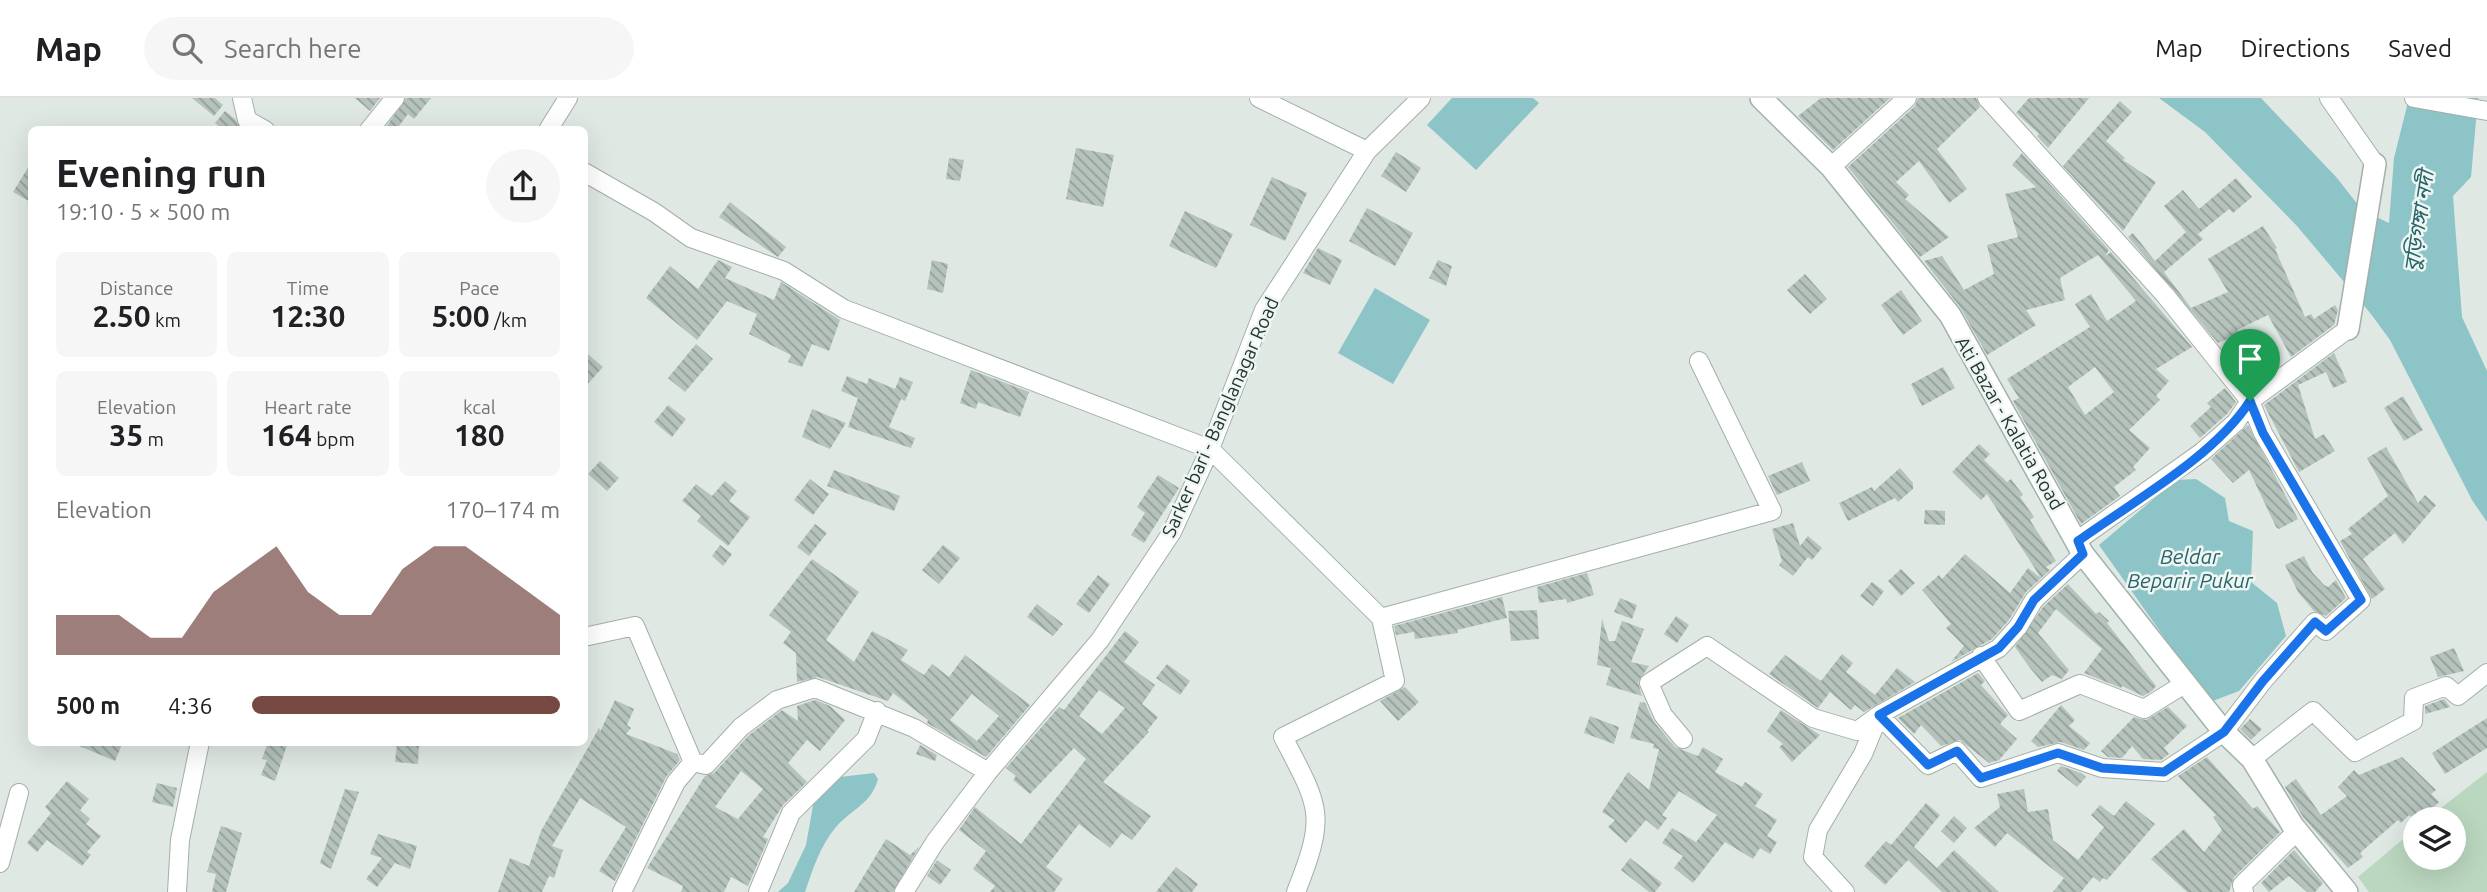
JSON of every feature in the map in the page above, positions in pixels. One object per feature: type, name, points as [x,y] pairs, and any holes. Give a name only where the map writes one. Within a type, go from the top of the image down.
[{"type":"main road","name":"Ati Bazar - Kalatia Road","points":[[1760,98],[1831,167],[1950,315],[1989,391],[2080,547],[2224,732],[2252,759],[2298,830],[2347,892]]},
{"type":"main road","points":[[2348,329],[2375,164]]},
{"type":"street","points":[[242,98],[247,120],[258,126]]},
{"type":"street","points":[[372,126],[395,98]]},
{"type":"street","points":[[550,126],[568,98]]},
{"type":"street","points":[[1259,98],[1367,151]]},
{"type":"street","name":"Sarker bari - Banglanagar Road","points":[[904,892],[935,842],[988,772],[1100,640],[1172,531],[1210,449],[1264,310],[1367,151],[1421,98]]},
{"type":"street","points":[[1831,167],[1907,98]]},
{"type":"street","points":[[1879,715],[1928,765],[1957,751],[1981,778],[2058,753],[2102,768],[2164,772],[2224,732],[2263,681],[2315,622],[2326,631],[2361,600],[2263,433],[2250,401],[2156,285],[1987,98]]},
{"type":"street","points":[[2331,98],[2375,164]]},
{"type":"street","points":[[2414,98],[2487,111]]},
{"type":"street","points":[[588,174],[654,212],[691,238],[784,271],[844,309],[1210,449],[1381,618],[1395,681],[1283,737],[1315,798],[1317,830],[1296,892]]},
{"type":"street","points":[[1683,739],[1663,715],[1649,683],[1707,646],[1813,718],[1857,731],[1879,715],[1999,648],[2018,627],[2034,600],[2080,547],[2202,452],[2236,422],[2250,401],[2348,329]]},
{"type":"street","points":[[1381,618],[1772,511],[1699,361]]},
{"type":"street","points":[[588,636],[635,626],[693,762]]},
{"type":"street","points":[[1981,656],[2019,710],[2081,684],[2144,709],[2186,683]]},
{"type":"street","points":[[2252,759],[2313,712],[2355,752],[2413,721],[2414,698],[2446,686],[2459,696],[2487,673]]},
{"type":"street","points":[[693,762],[706,765],[741,727],[777,700],[815,688],[914,728],[988,772]]},
{"type":"street","points":[[758,892],[791,813],[866,739],[877,711]]},
{"type":"street","points":[[1845,892],[1813,857],[1818,830],[1863,754],[1879,715]]},
{"type":"street","points":[[177,892],[180,840],[199,746]]},
{"type":"street","points":[[622,892],[676,782],[693,762]]},
{"type":"street","points":[[0,863],[19,793]]},
{"type":"street","points":[[2244,892],[2242,885],[2298,830]]},
{"type":"green space","points":[[2487,772],[2487,892],[2369,892],[2358,877],[2403,839],[2403,870],[2466,870],[2466,807],[2442,807]]},
{"type":"water","points":[[1452,98],[1533,98],[1539,103],[1476,170],[1427,125]]},
{"type":"water","name":"বুড়িগঙ্গা নদী","points":[[2159,98],[2261,98],[2337,178],[2362,210],[2389,223],[2394,158],[2409,98],[2478,98],[2471,177],[2453,196],[2462,317],[2487,371],[2487,522],[2472,500],[2390,340],[2371,314],[2297,226],[2205,132]]},
{"type":"water","points":[[1375,288],[1430,320],[1393,384],[1338,353]]},
{"type":"water","name":"Beldar Beparir Pukur","points":[[2196,479],[2225,498],[2229,521],[2253,531],[2251,582],[2277,603],[2286,636],[2239,691],[2210,702],[2099,545],[2176,480]]},
{"type":"water","points":[[874,773],[878,779],[871,794],[830,834],[805,892],[778,892],[788,883],[806,845],[814,800],[840,777]]},
{"type":"building","points":[[192,98],[215,98],[223,105],[214,116]]},
{"type":"building","points":[[355,98],[380,98],[370,111]]},
{"type":"building","points":[[406,98],[431,98],[414,119],[408,114],[399,126],[387,126]]},
{"type":"building","points":[[1821,98],[1890,98],[1833,150],[1798,116]]},
{"type":"building","points":[[1918,98],[1976,98],[1980,107],[1937,149],[1967,189],[1949,203],[1919,161],[1896,182],[1909,195],[1905,199],[1949,237],[1920,257],[1848,167],[1915,106]]},
{"type":"building","points":[[2029,98],[2089,98],[2048,148],[2037,136],[2039,134],[2016,113]]},
{"type":"building","points":[[2120,101],[2132,112],[2106,141],[2125,158],[2123,160],[2156,182],[2123,231],[2063,166]]},
{"type":"building","points":[[225,111],[239,126],[219,126],[215,123]]},
{"type":"building","points":[[1076,148],[1114,155],[1103,207],[1066,199]]},
{"type":"building","points":[[1396,152],[1421,168],[1406,192],[1381,176]]},
{"type":"building","points":[[2022,153],[2109,250],[2105,256],[2111,252],[2192,347],[2156,369],[2169,381],[2156,396],[2160,400],[2129,430],[2150,448],[2133,467],[2136,470],[2114,487],[2120,496],[2081,524],[2013,401],[2019,398],[2007,379],[2090,327],[2075,304],[2091,294],[2107,321],[2136,301],[2098,255],[2060,278],[2065,300],[2026,310],[2036,325],[1987,355],[1960,307],[1924,261],[1942,256],[1964,290],[1994,274],[1987,245],[2018,237],[2005,194],[2036,187],[2012,165]],"holes":[[[2095,367],[2114,392],[2085,415],[2068,387]]]},
{"type":"building","points":[[949,158],[964,160],[960,181],[946,179]]},
{"type":"building","points":[[28,168],[28,201],[13,192]]},
{"type":"building","points":[[1272,177],[1307,193],[1285,241],[1250,225]]},
{"type":"building","points":[[2236,178],[2252,197],[2233,213],[2229,209],[2198,234],[2203,239],[2164,272],[2191,308],[2228,292],[2208,259],[2263,226],[2277,248],[2275,249],[2305,317],[2311,314],[2314,319],[2335,305],[2338,310],[2334,325],[2291,357],[2268,315],[2237,330],[2239,334],[2218,343],[2128,237],[2133,233],[2155,261],[2186,232],[2164,206],[2183,190],[2199,209]]},
{"type":"building","points":[[730,202],[786,247],[778,257],[719,217]]},
{"type":"building","points":[[1367,208],[1413,233],[1395,266],[1349,241]]},
{"type":"building","points":[[1185,211],[1233,234],[1216,268],[1169,246]]},
{"type":"building","points":[[1318,248],[1342,260],[1330,285],[1303,273]]},
{"type":"building","points":[[718,260],[732,267],[725,278],[774,300],[781,282],[840,320],[829,351],[812,344],[802,367],[788,362],[791,355],[749,334],[757,314],[727,301],[697,340],[646,298],[670,266],[698,289]]},
{"type":"building","points":[[932,260],[948,264],[943,293],[927,289]]},
{"type":"building","points":[[1438,260],[1452,266],[1446,286],[1429,278]]},
{"type":"building","points":[[1805,274],[1827,299],[1810,314],[1787,290]]},
{"type":"building","points":[[1901,290],[1922,321],[1903,335],[1881,305]]},
{"type":"building","points":[[696,344],[713,359],[685,392],[668,378]]},
{"type":"building","points":[[2334,353],[2347,382],[2333,388],[2326,372],[2298,385],[2315,439],[2324,434],[2335,451],[2299,472],[2264,405]]},
{"type":"building","points":[[588,354],[603,367],[588,384]]},
{"type":"building","points":[[1943,367],[1955,388],[1922,406],[1911,384]]},
{"type":"building","points":[[971,370],[1029,392],[1020,417],[978,402],[976,409],[960,403]]},
{"type":"building","points":[[847,376],[867,384],[869,378],[895,389],[900,377],[913,382],[905,401],[901,399],[889,427],[915,438],[911,448],[848,427],[858,398],[841,391]]},
{"type":"building","points":[[2225,388],[2236,402],[2227,414],[2200,438],[2190,426],[2211,407],[2207,403]]},
{"type":"building","points":[[2403,396],[2423,430],[2404,441],[2384,408]]},
{"type":"building","points":[[668,405],[686,419],[672,437],[654,422]]},
{"type":"building","points":[[812,409],[846,423],[830,449],[802,437]]},
{"type":"building","points":[[2248,425],[2298,519],[2279,529],[2249,470],[2233,483],[2211,459]]},
{"type":"building","points":[[1979,444],[1990,454],[1984,460],[2007,482],[2011,479],[2023,495],[2020,497],[2034,517],[2030,520],[2056,561],[2046,567],[2050,570],[2026,592],[2009,620],[1992,639],[1951,662],[1964,646],[1946,628],[1951,624],[1922,590],[1939,575],[1942,579],[1965,554],[2010,593],[2028,568],[2041,578],[1987,494],[1981,500],[1952,472]]},
{"type":"building","points":[[2386,447],[2418,503],[2425,495],[2436,505],[2403,544],[2395,533],[2363,559],[2385,589],[2372,599],[2340,541],[2352,534],[2348,529],[2388,496],[2367,458]]},
{"type":"building","points":[[600,461],[619,478],[607,491],[588,474]]},
{"type":"building","points":[[1802,462],[1810,481],[1777,495],[1768,476]]},
{"type":"building","points":[[1900,468],[1913,483],[1913,489],[1898,502],[1895,498],[1848,521],[1839,503],[1872,487],[1874,491]]},
{"type":"building","points":[[834,470],[900,496],[894,511],[827,486]]},
{"type":"building","points":[[1158,475],[1179,488],[1144,543],[1131,535],[1145,513],[1137,507]]},
{"type":"building","points":[[810,479],[829,494],[813,515],[794,500]]},
{"type":"building","points":[[725,481],[737,491],[729,501],[750,517],[728,546],[697,521],[701,516],[682,501],[696,484],[712,496]]},
{"type":"building","points":[[1925,510],[1945,511],[1945,525],[1924,524]]},
{"type":"building","points":[[1793,523],[1800,546],[1808,536],[1822,548],[1812,560],[1808,557],[1793,576],[1779,565],[1782,561],[1772,529]]},
{"type":"building","points":[[815,524],[827,533],[809,556],[797,547]]},
{"type":"building","points":[[720,545],[732,554],[723,566],[712,556]]},
{"type":"building","points":[[943,545],[960,558],[939,584],[922,570]]},
{"type":"building","points":[[2304,556],[2312,572],[2324,585],[2328,587],[2336,580],[2346,598],[2326,616],[2314,611],[2298,592],[2285,565]]},
{"type":"building","points":[[812,559],[859,592],[826,640],[854,662],[872,631],[908,650],[901,660],[924,675],[932,664],[949,677],[965,655],[1030,705],[986,757],[927,723],[928,720],[893,693],[888,701],[818,677],[797,682],[796,653],[783,643],[791,632],[769,615]],"holes":[[[972,694],[999,716],[977,741],[950,720]]]},
{"type":"building","points":[[1901,569],[1915,583],[1901,596],[1888,581]]},
{"type":"building","points":[[1587,573],[1594,595],[1567,603],[1566,599],[1539,603],[1537,587]]},
{"type":"building","points":[[1098,575],[1110,584],[1089,613],[1076,604]]},
{"type":"building","points":[[1872,582],[1884,591],[1873,606],[1860,596]]},
{"type":"building","points":[[2068,584],[2096,614],[2099,612],[2109,621],[2107,623],[2156,686],[2152,691],[2143,696],[2084,673],[2102,649],[2056,609],[2038,633],[2069,670],[2062,679],[2052,675],[2042,682],[2030,668],[2015,647],[2043,607]]},
{"type":"building","points":[[1502,597],[1507,618],[1457,630],[1458,633],[1415,639],[1414,632],[1396,635],[1394,626]]},
{"type":"building","points":[[1620,598],[1637,605],[1632,619],[1614,612]]},
{"type":"building","points":[[1037,604],[1063,624],[1053,636],[1027,617]]},
{"type":"building","points":[[1537,610],[1539,639],[1511,641],[1508,611]]},
{"type":"building","points":[[1676,616],[1689,625],[1677,643],[1664,634]]},
{"type":"building","points":[[1602,619],[1609,641],[1615,641],[1622,621],[1644,629],[1631,662],[1649,666],[1638,682],[1642,696],[1606,685],[1611,668],[1597,665]]},
{"type":"building","points":[[1125,631],[1139,642],[1124,662],[1155,685],[1142,704],[1158,717],[1147,731],[1149,732],[1103,782],[1151,816],[1132,840],[1122,833],[1110,848],[1079,824],[1046,867],[1063,879],[1054,892],[990,892],[995,886],[973,869],[986,851],[959,830],[975,807],[1021,844],[1086,759],[1074,748],[1030,794],[1013,780],[1016,776],[1006,768],[1059,707],[1064,710]],"holes":[[[1099,690],[1125,708],[1102,734],[1079,716]]]},
{"type":"building","points":[[2454,648],[2464,671],[2438,677],[2430,657]]},
{"type":"building","points":[[1842,654],[1853,663],[1846,672],[1875,695],[1897,668],[1915,682],[1864,712],[1855,705],[1851,710],[1830,692],[1818,708],[1769,674],[1785,655],[1821,681]]},
{"type":"building","points":[[1167,664],[1190,681],[1180,695],[1156,678]]},
{"type":"building","points":[[1978,673],[1985,681],[1981,685],[2008,715],[2000,724],[2017,739],[1999,760],[1989,763],[1960,740],[1941,746],[1921,725],[1914,734],[1898,718]]},
{"type":"building","points":[[1405,687],[1419,702],[1398,721],[1380,701]]},
{"type":"building","points":[[2444,699],[2450,707],[2425,714],[2425,706]]},
{"type":"building","points":[[615,700],[634,709],[627,725],[631,728],[626,734],[677,754],[680,760],[666,777],[615,881],[599,871],[626,827],[580,798],[552,846],[563,850],[554,878],[549,876],[542,892],[498,892],[510,858],[529,866],[541,831],[599,728],[600,732]]},
{"type":"building","points":[[815,700],[830,706],[845,720],[820,751],[807,740],[788,763],[807,782],[783,805],[763,837],[768,839],[748,886],[731,877],[724,892],[681,892],[683,886],[647,868],[705,776],[714,773],[749,735],[782,710],[798,721],[797,706]],"holes":[[[741,771],[763,789],[738,819],[715,807]]]},
{"type":"building","points":[[1640,702],[1645,703],[1654,722],[1675,747],[1698,756],[1703,747],[1723,759],[1715,772],[1742,787],[1745,782],[1763,794],[1755,806],[1777,820],[1767,836],[1777,842],[1770,854],[1760,848],[1753,859],[1725,842],[1693,883],[1674,868],[1683,856],[1662,843],[1672,828],[1696,842],[1717,815],[1679,791],[1662,815],[1667,818],[1658,830],[1646,820],[1626,843],[1608,827],[1615,820],[1602,812],[1628,772],[1649,790],[1659,749],[1653,748],[1654,744],[1630,738]]},
{"type":"building","points":[[2061,705],[2075,720],[2069,726],[2090,743],[2084,750],[2061,742],[2038,747],[2031,741]]},
{"type":"building","points":[[2168,707],[2187,726],[2164,748],[2169,754],[2161,760],[2143,759],[2132,746],[2122,758],[2108,757],[2101,751],[2134,717],[2146,720]]},
{"type":"building","points":[[1781,710],[1820,735],[1792,762],[1779,747],[1783,744],[1767,731]]},
{"type":"building","points":[[1590,716],[1619,727],[1614,744],[1584,733]]},
{"type":"building","points":[[2487,718],[2487,748],[2445,774],[2432,753]]},
{"type":"building","points":[[2250,719],[2262,729],[2251,740],[2240,729]]},
{"type":"building","points":[[920,745],[937,755],[935,761],[916,754]]},
{"type":"building","points":[[79,746],[121,746],[115,761]]},
{"type":"building","points":[[267,746],[287,746],[275,781],[261,775],[267,760],[262,759]]},
{"type":"building","points":[[397,746],[419,746],[418,764],[395,762]]},
{"type":"building","points":[[2207,757],[2253,809],[2257,806],[2280,832],[2234,877],[2229,892],[2187,892],[2151,859],[2184,829],[2204,852],[2222,830],[2213,817],[2216,815],[2178,776]]},
{"type":"building","points":[[2402,757],[2436,790],[2431,794],[2439,802],[2434,807],[2403,807],[2403,821],[2401,823],[2398,820],[2360,853],[2363,857],[2348,868],[2303,817],[2285,787],[2296,779],[2321,815],[2347,796],[2338,787],[2354,770],[2359,775]]},
{"type":"building","points":[[2061,766],[2086,777],[2077,787],[2057,771]]},
{"type":"building","points":[[67,781],[89,799],[80,810],[90,819],[86,824],[101,836],[87,852],[91,855],[82,866],[47,840],[37,852],[27,843],[51,813],[45,807]]},
{"type":"building","points":[[157,783],[177,788],[173,807],[152,802]]},
{"type":"building","points":[[345,789],[359,792],[331,869],[320,863]]},
{"type":"building","points":[[2024,789],[2028,812],[2048,809],[2053,840],[2078,860],[2104,827],[2091,815],[2100,805],[2114,816],[2126,801],[2155,824],[2107,880],[2103,878],[2100,882],[2093,877],[2081,892],[2053,892],[2064,878],[2007,833],[1995,847],[1974,828],[2000,807],[1997,794]]},
{"type":"building","points":[[1926,803],[1940,815],[1914,847],[1937,868],[1954,850],[1999,892],[1942,892],[1908,860],[1885,885],[1864,866],[1886,841],[1891,845]]},
{"type":"building","points":[[1954,816],[1967,828],[1954,843],[1941,831]]},
{"type":"building","points":[[221,826],[242,833],[226,892],[212,892],[216,874],[207,872]]},
{"type":"building","points":[[378,834],[417,846],[410,869],[395,863],[377,887],[366,879],[382,858],[370,854]]},
{"type":"building","points":[[886,839],[910,855],[919,847],[893,892],[854,892]]},
{"type":"building","points":[[2294,850],[2323,883],[2315,892],[2307,892],[2289,876],[2269,892],[2261,883]]},
{"type":"building","points":[[1630,858],[1662,883],[1655,892],[1649,892],[1621,870]]},
{"type":"building","points":[[937,860],[951,870],[940,885],[927,876]]},
{"type":"building","points":[[1176,867],[1198,884],[1192,892],[1156,892]]},
{"type":"route","points":[[2250,401],[2263,433],[2361,600],[2326,631],[2315,622],[2263,681],[2224,732],[2164,772],[2102,768],[2058,753],[1981,778],[1957,751],[1928,765],[1879,715],[1999,648],[2018,627],[2034,600],[2083,554],[2078,541],[2202,452],[2236,422],[2250,401]]}]
